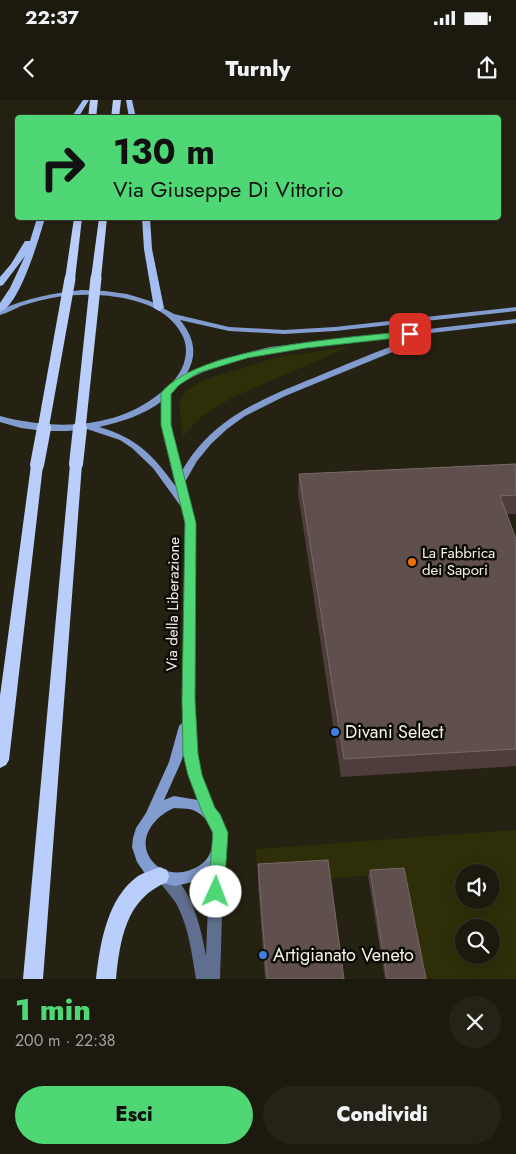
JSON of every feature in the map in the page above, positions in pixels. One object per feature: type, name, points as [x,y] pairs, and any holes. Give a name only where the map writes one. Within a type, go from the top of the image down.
[{"type":"highway","points":[[92,115],[94,100]]},
{"type":"highway","points":[[115,115],[117,100]]},
{"type":"highway","points":[[0,760],[37,465],[70,279],[78,220]]},
{"type":"highway","points":[[33,979],[76,464],[103,220]]},
{"type":"highway","points":[[106,979],[114,932],[129,900],[146,881],[163,877]]},
{"type":"main road","points":[[76,115],[86,100]]},
{"type":"main road","points":[[129,100],[132,115]]},
{"type":"main road","points":[[0,283],[23,254],[39,220]]},
{"type":"main road","points":[[0,309],[20,280],[27,266],[39,220]]},
{"type":"main road","points":[[146,220],[148,249],[159,308]]},
{"type":"main road","points":[[0,313],[29,301],[56,295],[83,292],[124,296],[159,308],[171,315],[180,324],[187,336],[190,348],[189,361],[176,383],[166,393],[139,410],[120,418],[84,426],[38,428],[0,419]]},
{"type":"main road","points":[[171,315],[229,329],[284,332],[335,329],[516,309]]},
{"type":"main road","points":[[176,383],[203,368],[246,356],[306,345],[516,321]]},
{"type":"main road","points":[[181,481],[192,460],[222,426],[250,408],[398,346],[445,330]]},
{"type":"main road","name":"Via della Liberazione","points":[[166,393],[166,425],[190,523],[188,700],[190,754],[195,775],[209,812],[215,819],[220,833],[218,853]]},
{"type":"main road","points":[[84,426],[106,430],[136,446],[156,467],[187,508]]},
{"type":"main road","name":"Via della Liberazione","points":[[163,877],[149,868],[140,852],[140,832],[151,816],[175,762],[183,738],[188,700]]},
{"type":"main road","points":[[151,816],[167,804],[180,802],[199,805],[209,812]]},
{"type":"main road","points":[[163,877],[180,879],[200,873],[211,864],[218,853]]},
{"type":"street","name":"Via della Liberazione","points":[[213,979],[218,853]]},
{"type":"street","name":"Via della Liberazione","points":[[163,877],[176,887],[183,900],[190,919],[203,979]]},
{"type":"shaded area","points":[[349,347],[231,398],[201,417],[183,436],[179,405],[185,391],[207,379],[278,357]]},
{"type":"shaded area","points":[[516,830],[516,979],[423,979],[403,873],[258,884],[256,849]]},
{"type":"building","points":[[516,464],[516,495],[500,496],[516,539],[516,749],[344,759],[299,474]]},
{"type":"building","points":[[328,860],[344,979],[267,979],[258,864]]},
{"type":"building","points":[[404,868],[426,979],[387,979],[370,870]]},
{"type":"place","name":"La Fabbrica dei Sapori","points":[[412,562]]},
{"type":"place","name":"Divani Select","points":[[335,732]]},
{"type":"place","name":"Artigianato Veneto","points":[[263,955]]},
{"type":"route","points":[[216,892],[220,842],[219,827],[209,812],[195,775],[190,754],[188,700],[190,523],[166,425],[166,393],[176,383],[195,372],[212,365],[246,356],[306,345],[410,334]]}]
